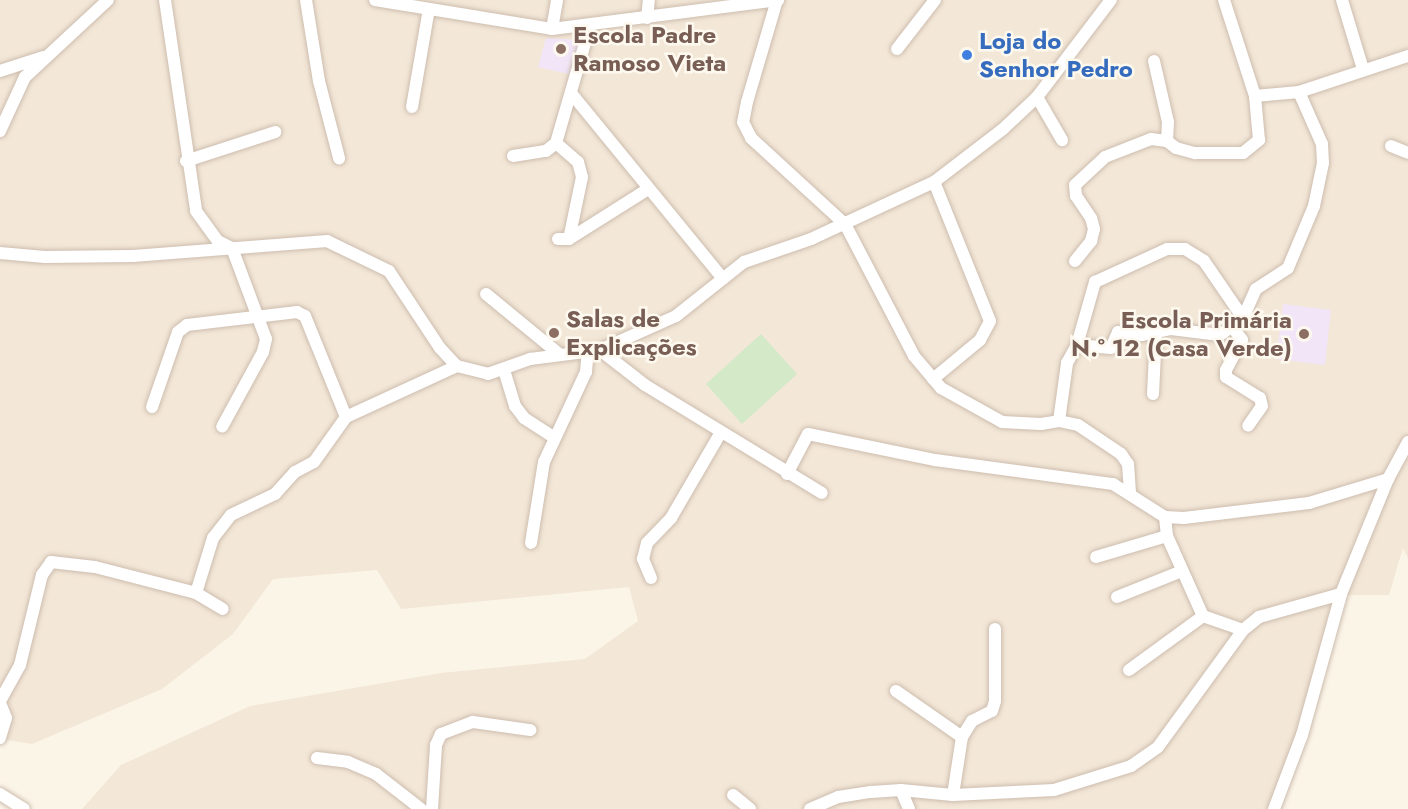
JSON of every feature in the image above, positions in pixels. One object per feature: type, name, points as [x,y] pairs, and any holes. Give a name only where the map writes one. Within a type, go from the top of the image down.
[{"type":"street","points":[[0,131],[25,77],[44,56],[108,0]]},
{"type":"street","points":[[165,0],[195,211],[210,233],[232,248],[266,339],[263,352],[222,427]]},
{"type":"street","points":[[306,0],[319,81],[339,158]]},
{"type":"street","points":[[375,0],[552,29],[590,26],[777,0],[743,122],[751,138],[845,224],[914,356],[949,394],[991,418],[1035,424],[1059,421],[1078,425],[1121,454],[1128,464],[1130,492]]},
{"type":"street","points":[[552,29],[557,0]]},
{"type":"street","points":[[647,18],[649,0]]},
{"type":"street","points":[[897,49],[935,0]]},
{"type":"street","points":[[0,253],[45,257],[133,256],[327,241],[389,270],[400,282],[440,348],[457,366],[488,374],[530,359],[594,350],[676,316],[744,262],[845,224],[934,182],[1003,129],[1037,98],[1111,0]]},
{"type":"street","points":[[1075,261],[1091,241],[1094,229],[1091,218],[1076,196],[1075,184],[1080,177],[1113,152],[1151,139],[1167,141],[1176,148],[1194,153],[1243,153],[1253,148],[1259,140],[1256,96],[1224,0]]},
{"type":"street","points":[[1342,0],[1363,69]]},
{"type":"street","points":[[412,107],[429,9]]},
{"type":"street","points":[[513,156],[546,151],[556,143],[590,26]]},
{"type":"street","points":[[0,71],[44,56]]},
{"type":"street","points":[[1256,96],[1299,92],[1408,56]]},
{"type":"street","points":[[1154,61],[1168,122],[1167,141]]},
{"type":"street","points":[[1077,345],[1111,348],[1118,332],[1156,332],[1172,329],[1220,335],[1233,328],[1243,318],[1256,290],[1288,268],[1320,184],[1322,144],[1299,92]]},
{"type":"street","points":[[571,93],[723,279]]},
{"type":"street","points":[[1037,98],[1062,140]]},
{"type":"street","points":[[186,160],[275,132]]},
{"type":"street","points":[[556,143],[578,162],[582,177],[563,239],[648,189]]},
{"type":"street","points":[[1391,146],[1408,153]]},
{"type":"street","points":[[933,379],[980,340],[990,321],[934,182]]},
{"type":"street","points":[[1059,421],[1067,363],[1077,345],[1095,282],[1167,249],[1185,249],[1204,261],[1243,318]]},
{"type":"street","points":[[486,294],[559,354]]},
{"type":"street","points":[[152,407],[178,332],[198,322],[297,312],[305,316],[346,417]]},
{"type":"street","points":[[1233,328],[1242,340],[1226,370],[1226,377],[1260,398],[1262,406],[1248,426]]},
{"type":"street","points":[[1153,394],[1156,332]]},
{"type":"street","points":[[594,350],[645,385],[787,474],[822,493]]},
{"type":"street","points":[[531,543],[544,462],[594,350]]},
{"type":"street","points":[[196,593],[220,526],[231,515],[275,494],[295,472],[314,462],[346,417],[457,366]]},
{"type":"street","points":[[504,370],[515,406],[524,418],[554,437]]},
{"type":"street","points":[[651,578],[643,558],[647,543],[671,518],[721,432]]},
{"type":"street","points":[[787,474],[808,434],[935,460],[1078,477],[1130,492],[1165,517],[1206,516],[1309,503],[1388,479]]},
{"type":"street","points":[[1274,809],[1312,702],[1341,594],[1388,479],[1408,442]]},
{"type":"street","points":[[1165,517],[1167,536],[1203,616],[1243,630]]},
{"type":"street","points":[[1096,557],[1167,536]]},
{"type":"street","points":[[0,738],[6,718],[0,702],[20,665],[42,575],[51,562],[95,567],[196,593],[224,609]]},
{"type":"street","points":[[1117,597],[1182,571]]},
{"type":"street","points":[[810,809],[838,797],[901,790],[953,795],[1054,790],[1131,766],[1158,747],[1243,630],[1259,617],[1341,594]]},
{"type":"street","points":[[1129,670],[1203,616]]},
{"type":"street","points":[[953,795],[962,737],[972,721],[992,711],[995,629]]},
{"type":"street","points":[[896,692],[962,737]]},
{"type":"street","points":[[432,809],[436,745],[441,734],[473,722],[530,730]]},
{"type":"street","points":[[317,758],[348,762],[376,774],[421,809]]},
{"type":"street","points":[[901,790],[909,809]]},
{"type":"street","points":[[0,794],[24,809]]},
{"type":"street","points":[[733,795],[750,809]]},
{"type":"shaded area","points":[[0,0],[1408,0],[1408,558],[1403,548],[1389,595],[1341,595],[1274,809],[82,809],[121,765],[250,706],[441,673],[585,659],[638,621],[629,587],[401,609],[377,570],[273,579],[233,634],[162,689],[32,744],[0,739]]},
{"type":"shaded area","name":"Escola Padre Ramoso Vieta","points":[[546,38],[582,40],[573,75],[538,67]]},
{"type":"shaded area","name":"Escola Primária N.º 12 (Casa Verde)","points":[[1283,304],[1331,310],[1325,365],[1276,359]]},
{"type":"green space","points":[[761,334],[797,374],[742,424],[706,384]]},
{"type":"place","name":"Escola Padre Ramoso Vieta","points":[[561,49]]},
{"type":"place","name":"Loja do Senhor Pedro","points":[[967,55]]},
{"type":"place","name":"Salas de Explicações","points":[[554,333]]},
{"type":"place","name":"Escola Primária N.º 12 (Casa Verde)","points":[[1304,334]]}]
